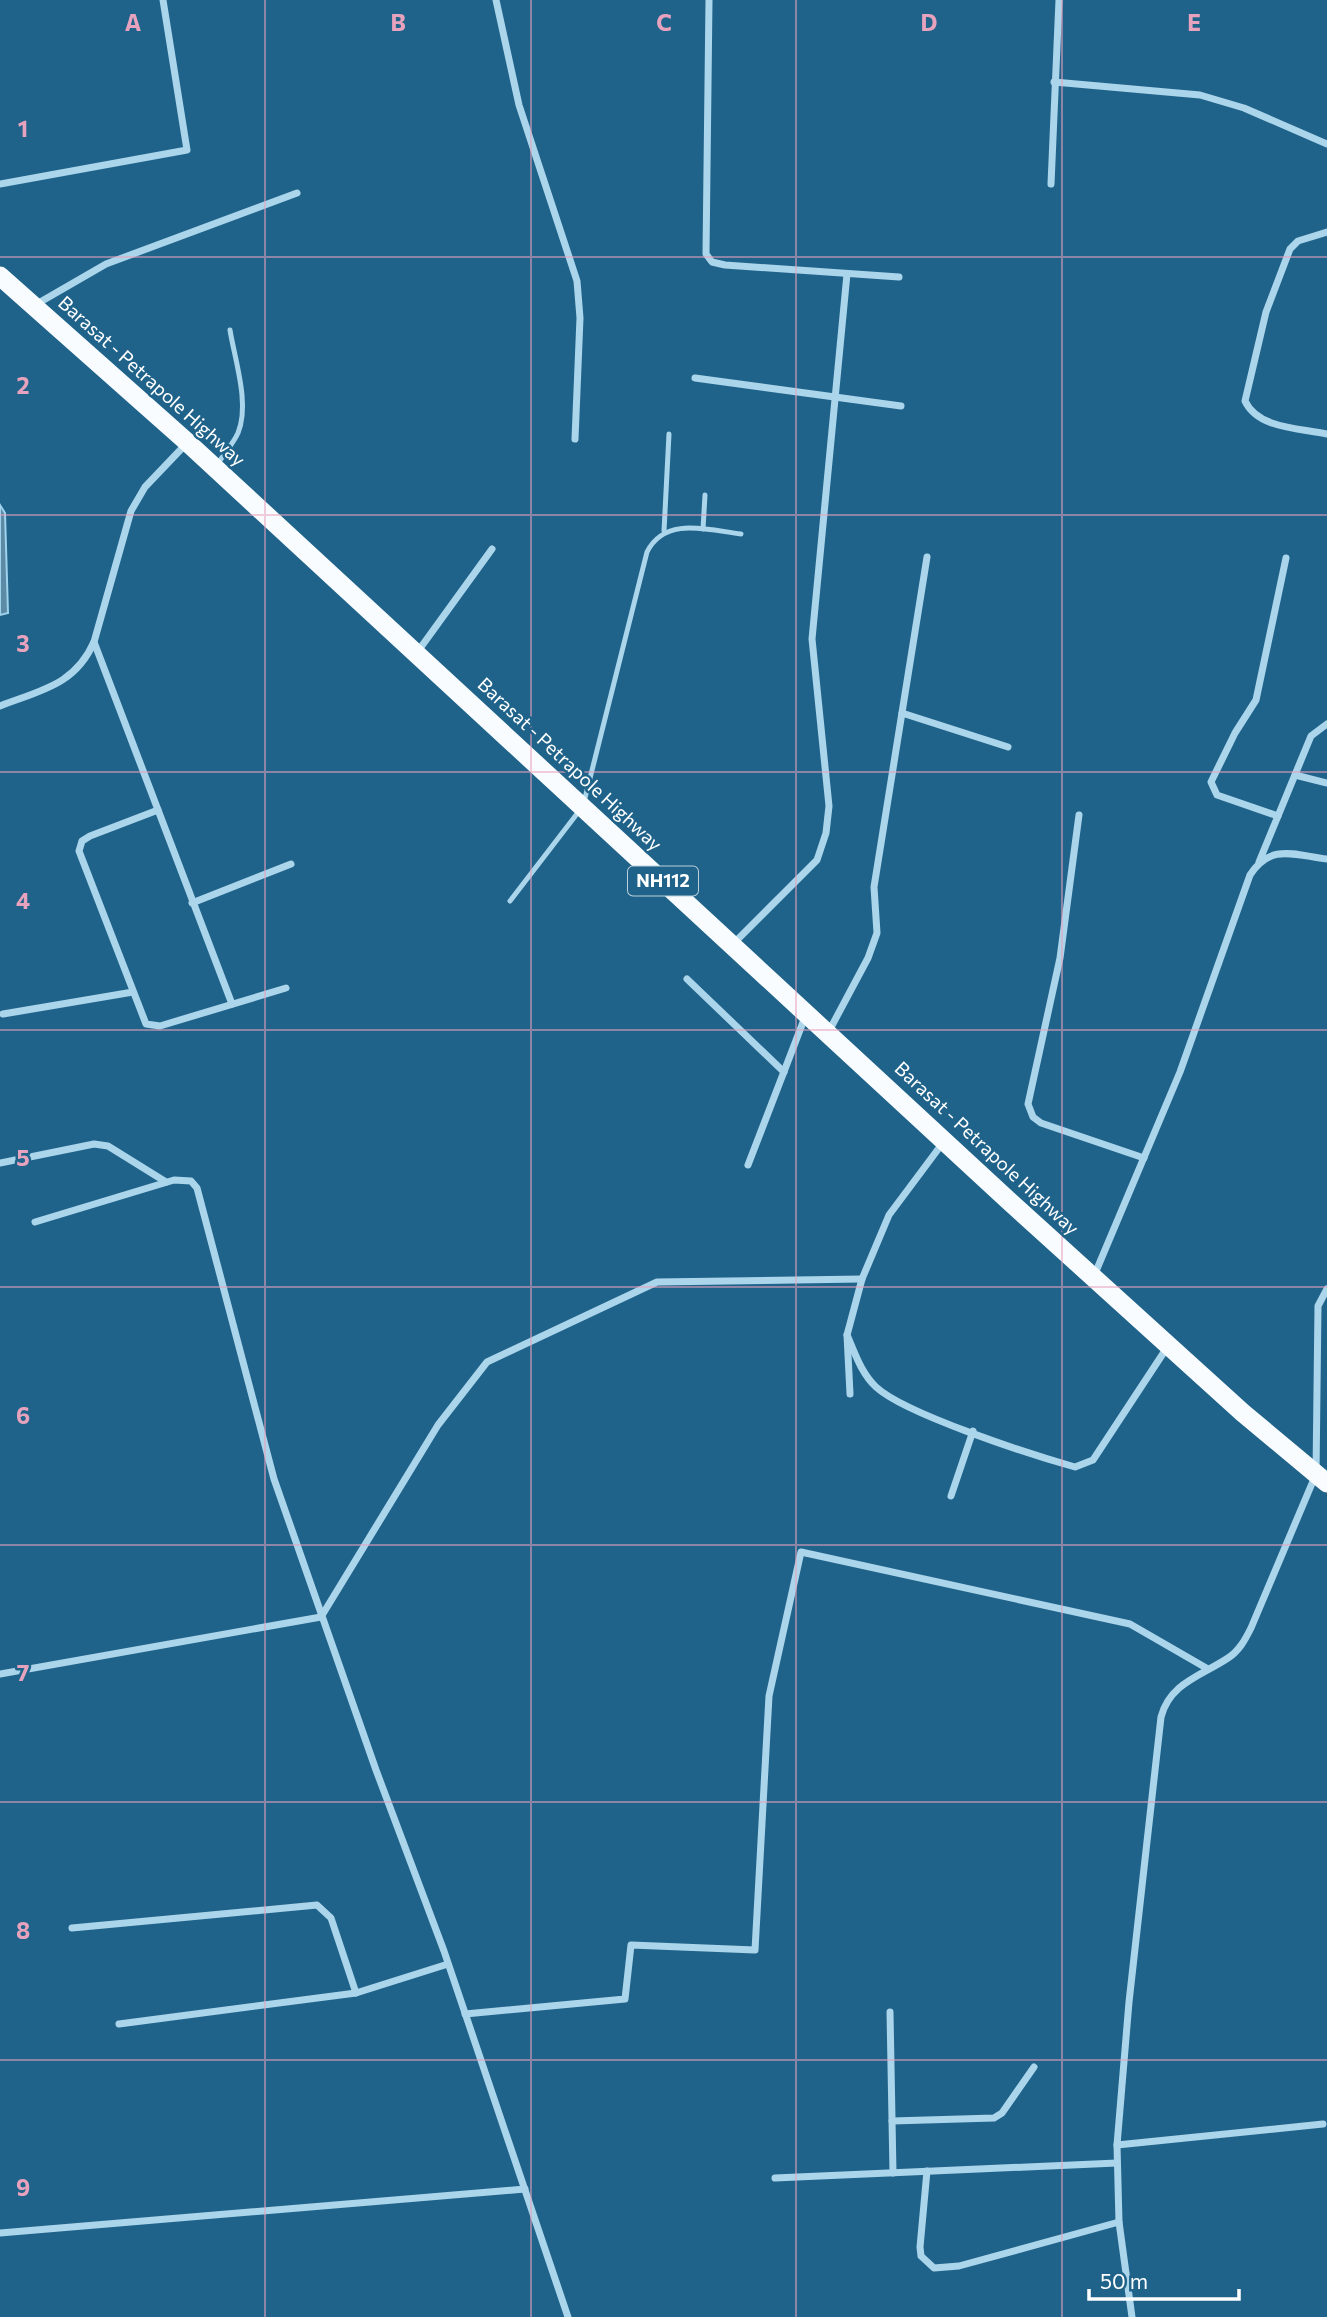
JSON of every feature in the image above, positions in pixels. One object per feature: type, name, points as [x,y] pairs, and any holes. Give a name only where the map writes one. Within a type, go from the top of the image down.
[{"type":"highway","name":"Barasat - Petrapole Highway","points":[[0,276],[187,442],[1168,1345],[1321,1479]]},
{"type":"street","points":[[0,184],[187,150],[163,0]]},
{"type":"street","points":[[496,0],[519,105],[577,281],[580,318],[575,439]]},
{"type":"street","points":[[709,0],[706,254],[712,262],[724,265],[899,277]]},
{"type":"street","points":[[1051,184],[1059,0]]},
{"type":"street","points":[[1054,82],[1200,94],[1244,108],[1327,144]]},
{"type":"street","points":[[35,305],[106,264],[297,192]]},
{"type":"street","points":[[1327,232],[1298,241],[1290,249],[1266,312],[1245,401],[1250,412],[1259,419],[1327,434]]},
{"type":"street","points":[[732,946],[817,860],[826,833],[829,806],[812,639],[847,274]]},
{"type":"street","points":[[695,378],[901,407]]},
{"type":"street","points":[[0,706],[57,685],[77,671],[94,642],[131,511],[145,487],[187,442]]},
{"type":"street","points":[[416,654],[492,549]]},
{"type":"street","points":[[828,1034],[868,958],[877,933],[874,887],[927,557]]},
{"type":"street","points":[[1278,816],[1217,795],[1211,782],[1235,733],[1256,700],[1286,558]]},
{"type":"street","points":[[94,642],[232,1004]]},
{"type":"street","points":[[902,713],[1008,747]]},
{"type":"street","points":[[1094,1277],[1180,1072],[1250,875],[1258,862],[1311,736],[1327,724]]},
{"type":"street","points":[[1294,775],[1327,783]]},
{"type":"street","points":[[158,810],[90,836],[82,841],[79,851],[146,1024],[152,1027],[286,988]]},
{"type":"street","points":[[1079,815],[1060,958],[1028,1104],[1033,1117],[1041,1123],[1144,1158]]},
{"type":"street","points":[[1258,862],[1280,853],[1327,859]]},
{"type":"street","points":[[192,903],[291,864]]},
{"type":"street","points":[[687,979],[784,1072]]},
{"type":"street","points":[[3,1014],[133,992]]},
{"type":"street","points":[[748,1165],[807,1014]]},
{"type":"street","points":[[850,1394],[847,1335],[862,1279],[890,1216],[944,1140]]},
{"type":"street","points":[[0,1163],[94,1144],[108,1146],[166,1182]]},
{"type":"street","points":[[35,1222],[166,1182],[183,1179],[191,1181],[197,1188],[274,1479],[321,1617],[448,1964],[568,2317]]},
{"type":"street","points":[[0,1674],[321,1617],[438,1425],[487,1362],[657,1282],[862,1279]]},
{"type":"street","points":[[1132,2317],[1119,2222],[1116,2163],[1129,2002],[1161,1717],[1165,1702],[1174,1691],[1240,1648],[1321,1479],[1318,1306],[1327,1289]]},
{"type":"street","points":[[847,1335],[862,1370],[889,1398],[1063,1464],[1084,1466],[1093,1460],[1168,1345]]},
{"type":"street","points":[[951,1496],[973,1431]]},
{"type":"street","points":[[465,2014],[625,1999],[631,1945],[755,1950],[769,1696],[801,1552],[1130,1624],[1208,1669]]},
{"type":"street","points":[[72,1928],[317,1905],[331,1918],[356,1993]]},
{"type":"street","points":[[119,2025],[356,1993],[448,1964]]},
{"type":"street","points":[[890,2012],[893,2173]]},
{"type":"street","points":[[892,2121],[994,2118],[1002,2113],[1034,2067]]},
{"type":"street","points":[[1117,2145],[1323,2124]]},
{"type":"street","points":[[775,2178],[1116,2163]]},
{"type":"street","points":[[926,2171],[920,2247],[921,2256],[934,2268],[959,2266],[1119,2222]]},
{"type":"street","points":[[0,2233],[525,2189]]},
{"type":"lane","points":[[215,468],[238,434],[242,405],[230,330]]},
{"type":"lane","points":[[664,531],[668,434]]},
{"type":"lane","points":[[703,530],[705,495]]},
{"type":"lane","points":[[510,901],[583,806],[648,552],[654,538],[664,531],[703,530],[741,534]]},
{"type":"water","points":[[0,505],[5,513],[8,613],[0,615]]}]
